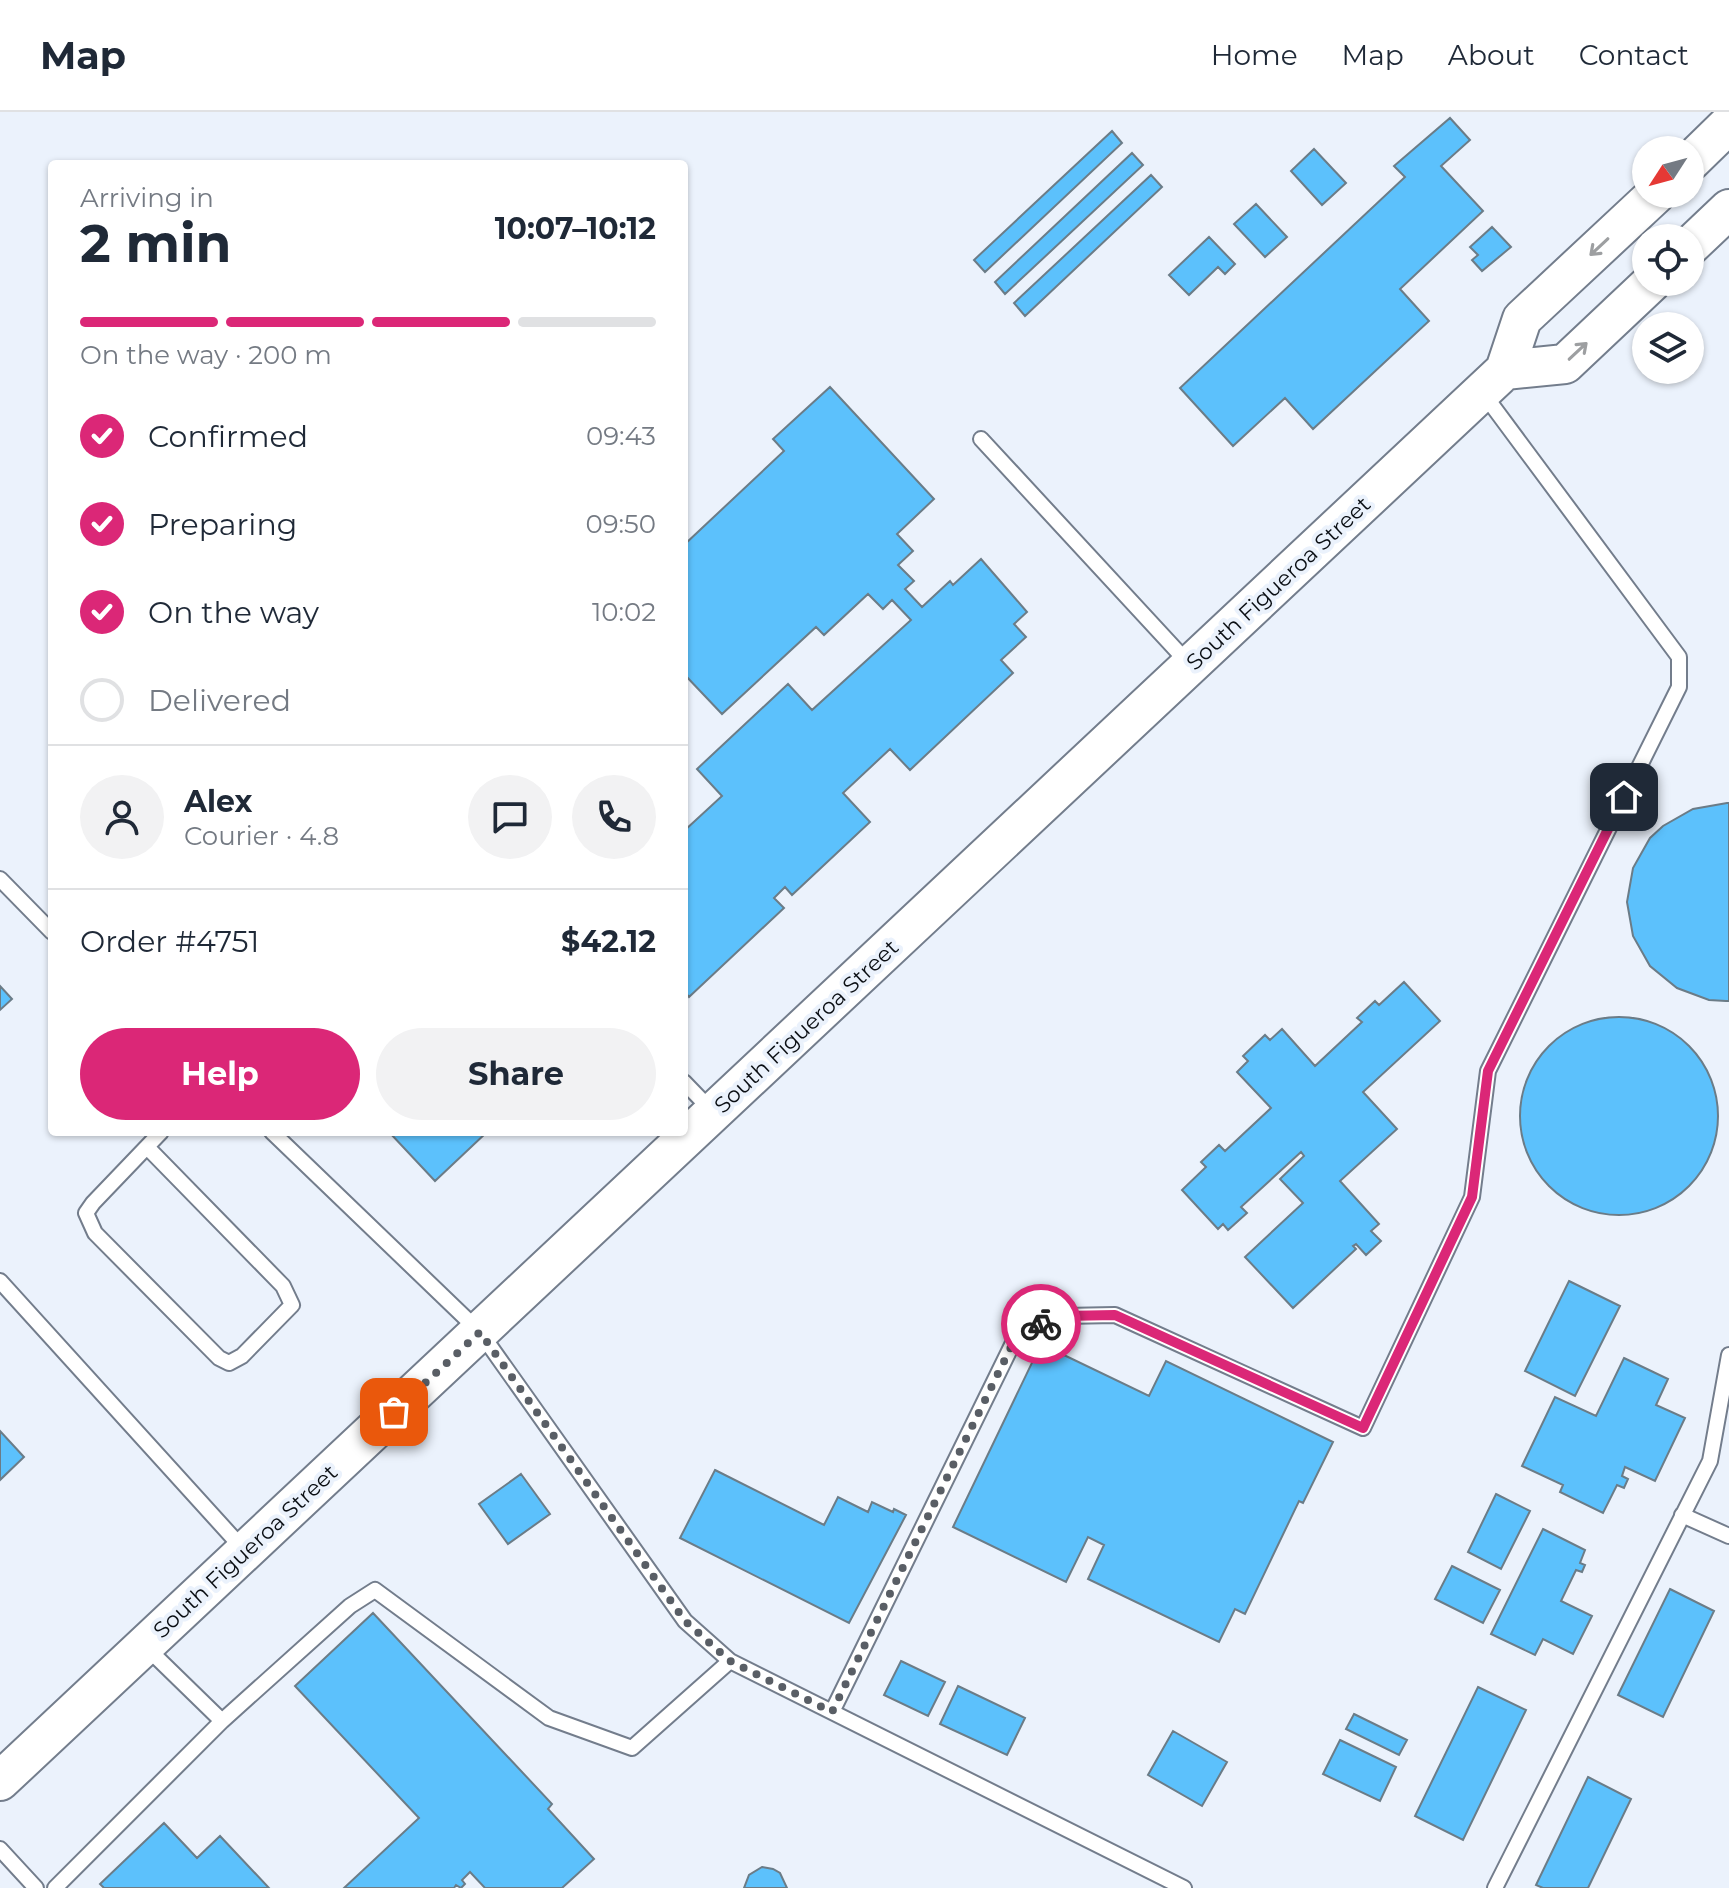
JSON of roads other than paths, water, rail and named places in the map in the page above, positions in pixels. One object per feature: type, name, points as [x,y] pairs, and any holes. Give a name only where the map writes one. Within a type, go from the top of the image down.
[{"type":"main road","points":[[1704,148],[1729,124]]},
{"type":"main road","name":"South Figueroa Street","points":[[0,1781],[1494,381],[1522,319],[1641,208]]},
{"type":"main road","points":[[1704,233],[1729,209]]},
{"type":"main road","points":[[1494,381],[1565,364],[1637,296]]},
{"type":"lane","points":[[832,1712],[1013,1343],[1030,1328],[1064,1316],[1115,1315],[1363,1428],[1472,1197],[1488,1071],[1679,687],[1679,657],[1494,381]]},
{"type":"lane","points":[[981,439],[1191,666]]},
{"type":"lane","points":[[0,879],[48,928]]},
{"type":"lane","points":[[688,1086],[714,1113]]},
{"type":"lane","points":[[147,1147],[283,1286],[292,1305],[242,1356],[229,1363],[219,1358],[95,1233],[86,1213],[147,1147],[157,1136]]},
{"type":"lane","points":[[276,1136],[480,1332],[685,1621],[730,1661],[1184,1888]]},
{"type":"lane","points":[[0,1281],[245,1551]]},
{"type":"lane","points":[[1495,1888],[1710,1461],[1729,1355]]},
{"type":"lane","points":[[1682,1515],[1729,1536]]},
{"type":"lane","points":[[55,1888],[222,1721],[350,1606],[375,1590],[549,1718],[632,1748],[730,1661]]},
{"type":"lane","points":[[145,1645],[222,1721]]},
{"type":"lane","points":[[0,1849],[36,1888]]}]
